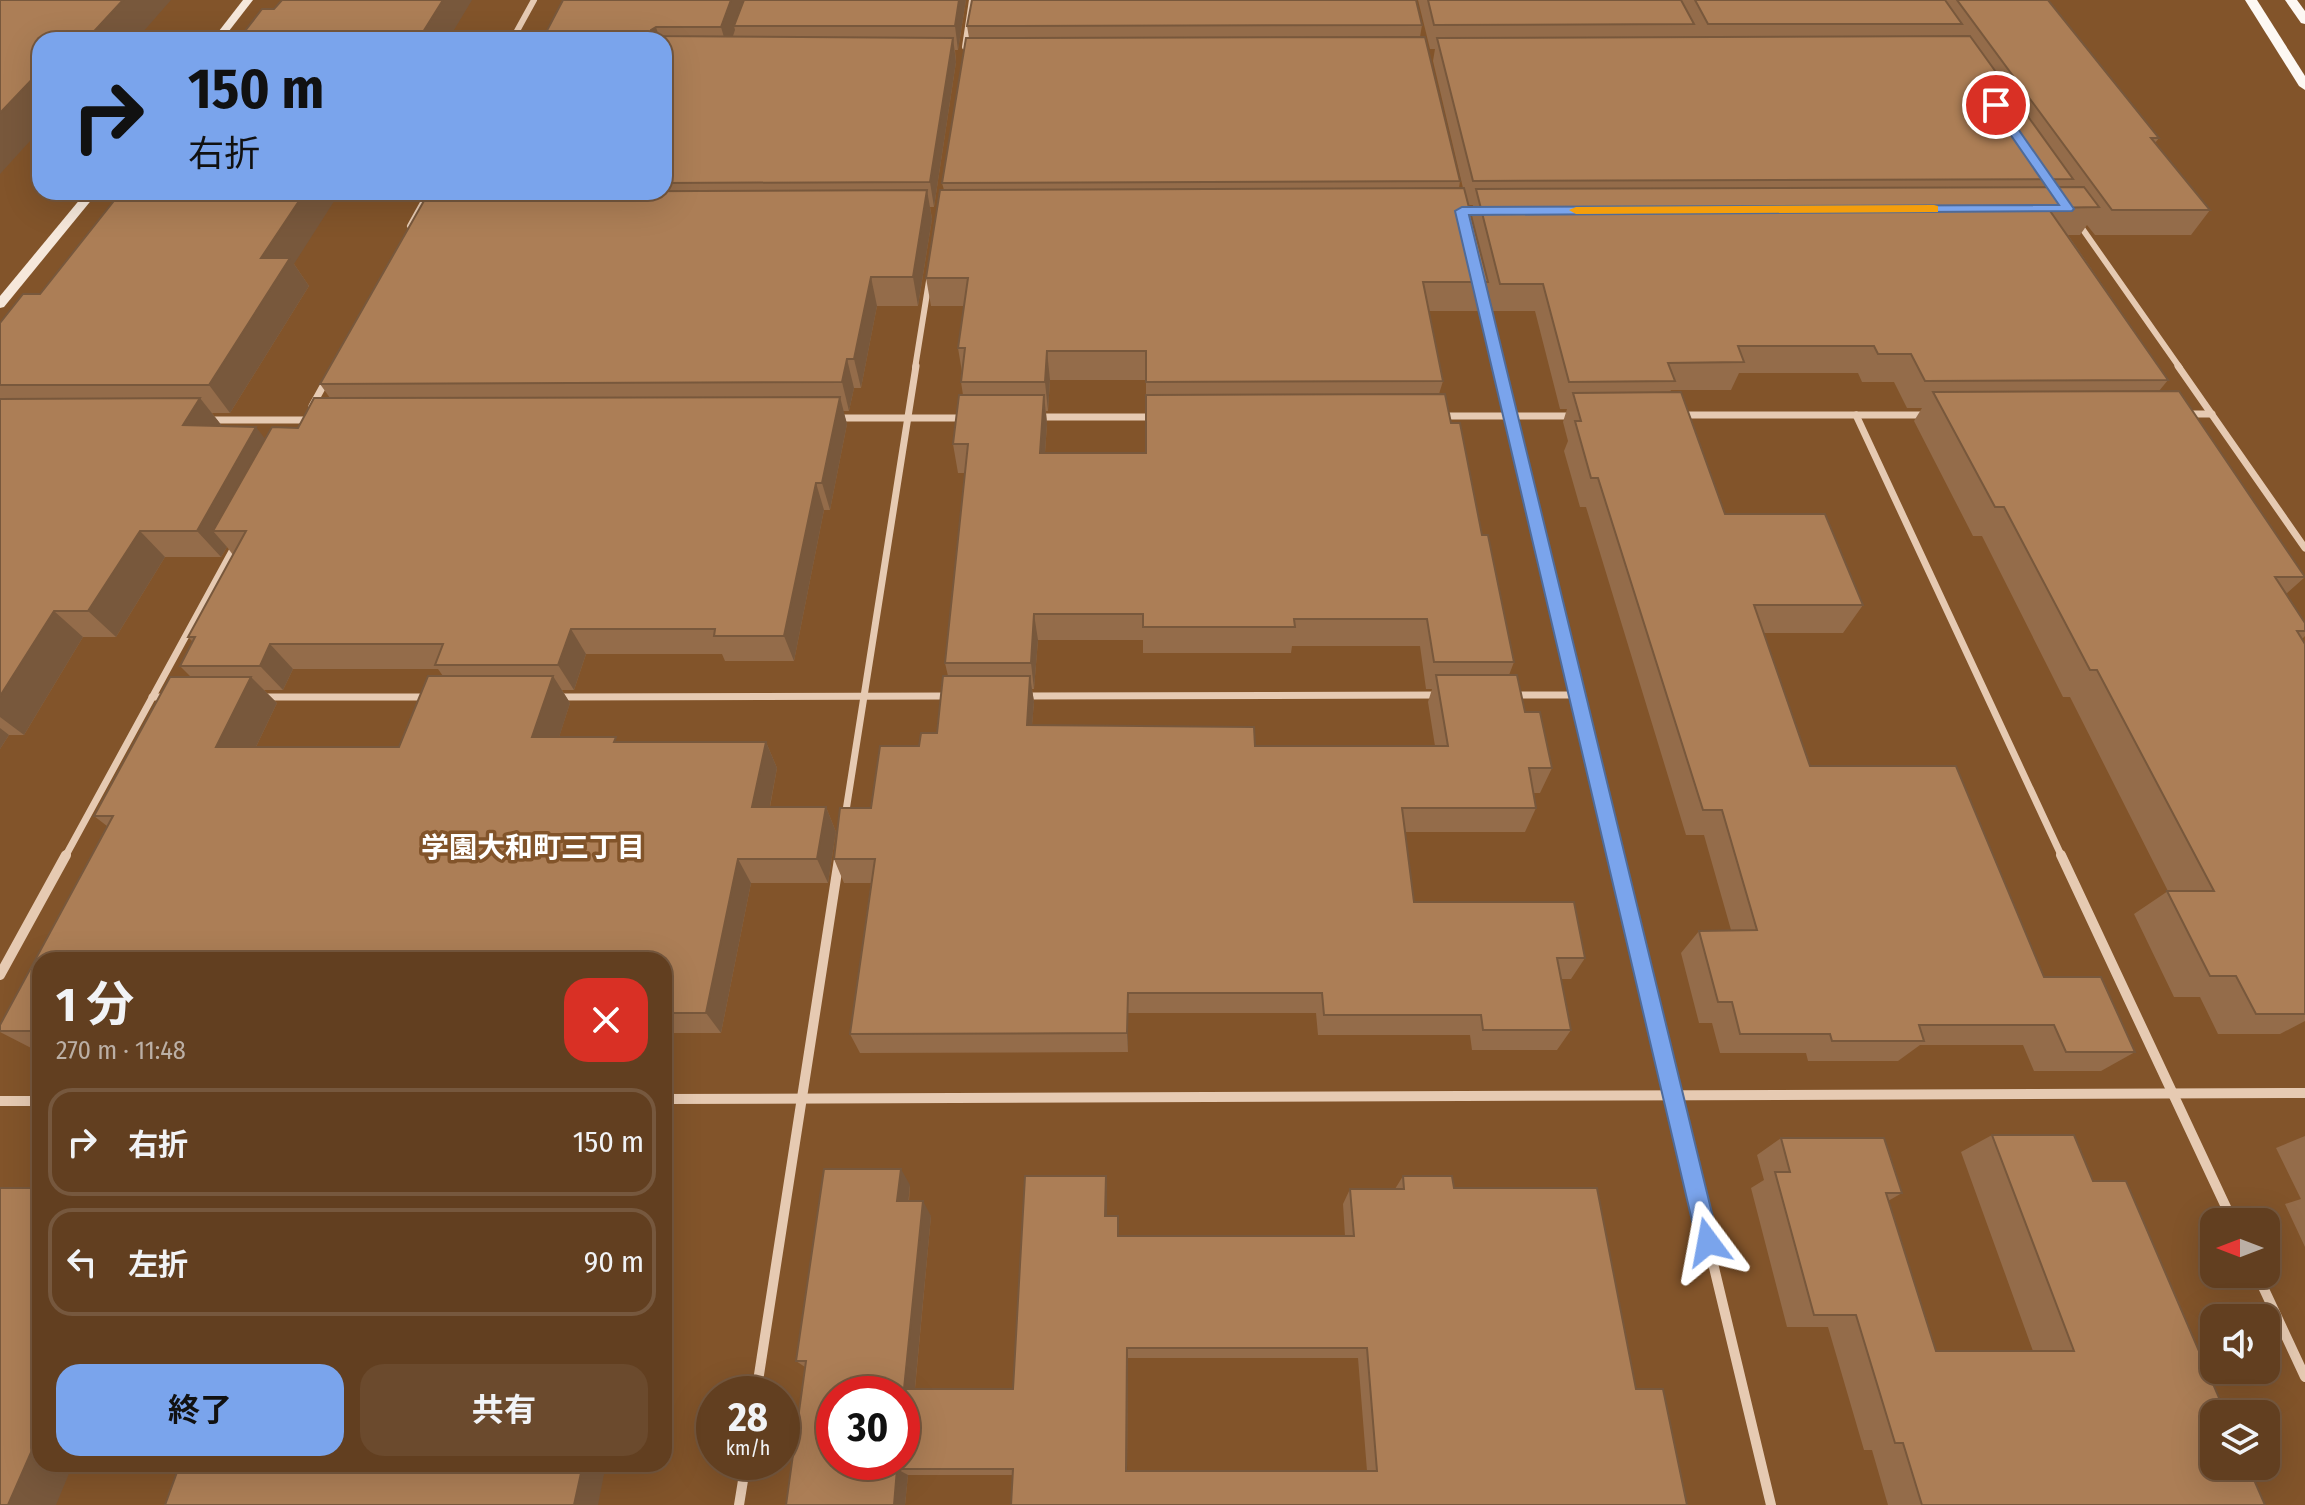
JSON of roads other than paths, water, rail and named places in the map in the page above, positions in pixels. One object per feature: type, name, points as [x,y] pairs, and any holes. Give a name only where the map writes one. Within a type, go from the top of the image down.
[{"type":"main road","points":[[2251,0],[2305,86]]},
{"type":"main road","points":[[2291,0],[2305,20]]},
{"type":"street","points":[[223,32],[248,0]]},
{"type":"street","points":[[516,32],[534,0]]},
{"type":"street","points":[[963,56],[972,0]]},
{"type":"street","points":[[0,304],[85,200]]},
{"type":"street","points":[[409,229],[424,200]]},
{"type":"street","points":[[416,215],[432,215]]},
{"type":"street","points":[[2077,221],[2305,548]]},
{"type":"street","points":[[843,836],[930,276]]},
{"type":"street","points":[[1479,284],[1771,1505]]},
{"type":"street","points":[[297,434],[334,365]]},
{"type":"street","points":[[2181,414],[2212,414]]},
{"type":"street","points":[[1856,415],[2226,1208]]},
{"type":"street","points":[[1668,416],[1933,415]]},
{"type":"street","points":[[1431,416],[1589,416]]},
{"type":"street","points":[[1018,417],[1161,417]]},
{"type":"street","points":[[828,418],[971,418]]},
{"type":"street","points":[[198,420],[320,420]]},
{"type":"street","points":[[0,975],[244,531]]},
{"type":"street","points":[[1007,696],[1451,695]]},
{"type":"street","points":[[1498,695],[1578,695]]},
{"type":"street","points":[[548,697],[959,696]]},
{"type":"street","points":[[152,697],[184,697]]},
{"type":"street","points":[[247,697],[437,697]]},
{"type":"street","points":[[759,1376],[840,851]]},
{"type":"street","points":[[672,1099],[2305,1093]]},
{"type":"street","points":[[0,1101],[32,1101]]},
{"type":"street","points":[[2264,1288],[2305,1377]]},
{"type":"street","points":[[739,1505],[743,1480]]},
{"type":"district","name":"学園大和町三丁目","points":[[533,847]]}]
